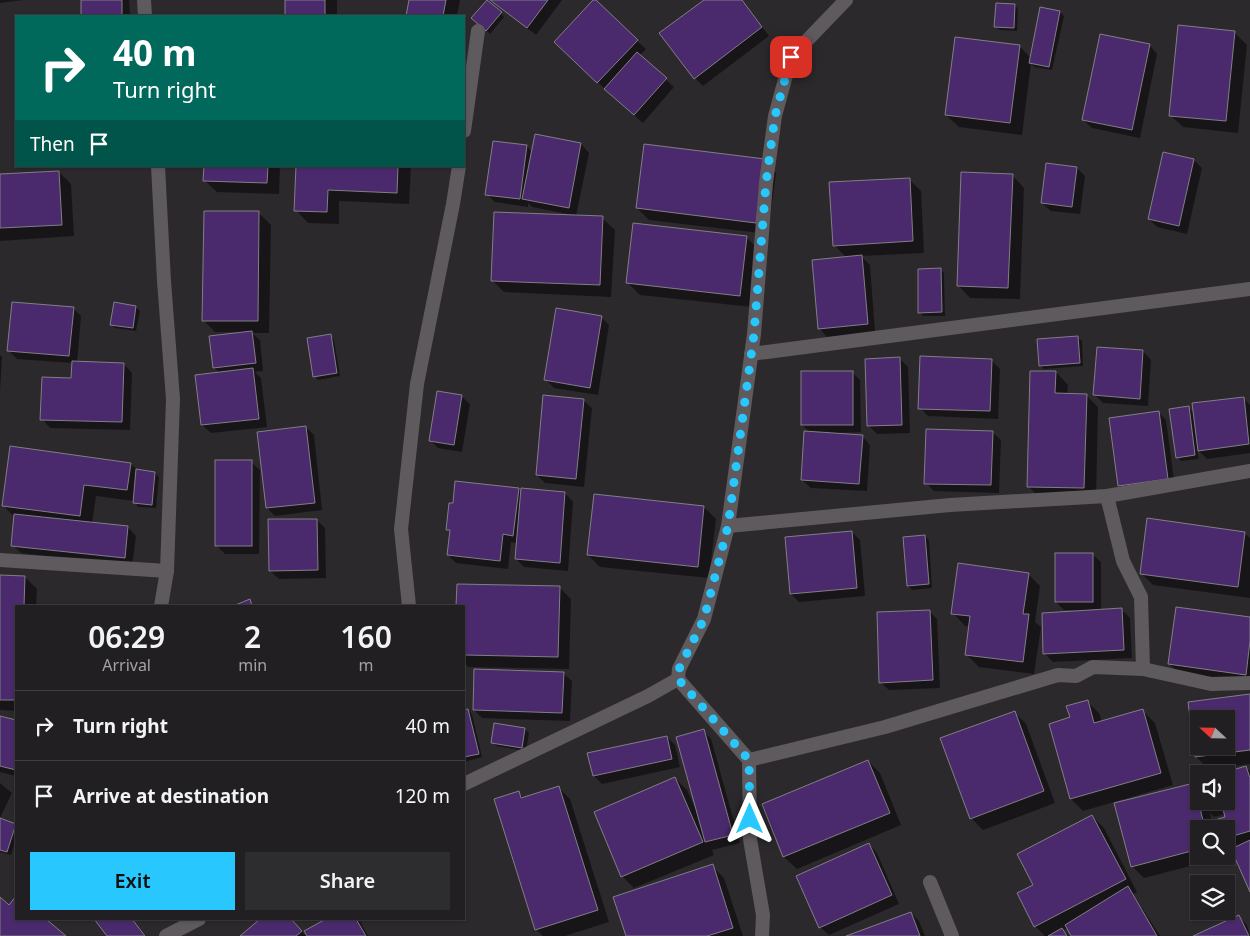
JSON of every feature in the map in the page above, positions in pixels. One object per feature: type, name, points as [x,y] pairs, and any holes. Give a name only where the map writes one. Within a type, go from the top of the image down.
[{"type":"street","points":[[144,0],[145,15]]},
{"type":"street","points":[[762,936],[762,915],[750,839],[749,760],[678,679],[679,669],[704,619],[728,526],[754,334],[766,183],[775,116],[791,57],[846,0]]},
{"type":"street","points":[[465,124],[478,31]]},
{"type":"street","points":[[158,167],[172,399],[167,571],[161,605]]},
{"type":"street","points":[[409,605],[401,529],[417,384],[459,167]]},
{"type":"street","points":[[751,354],[1250,289]]},
{"type":"street","points":[[728,526],[950,505],[1107,496],[1250,470]]},
{"type":"street","points":[[1107,496],[1123,561],[1141,597],[1143,669]]},
{"type":"street","points":[[0,560],[167,571]]},
{"type":"street","points":[[749,760],[885,727],[1058,676],[1076,676],[1093,667],[1143,669],[1211,684],[1250,683]]},
{"type":"street","points":[[465,784],[640,700],[678,679]]},
{"type":"street","points":[[930,882],[952,936]]},
{"type":"street","points":[[168,920],[168,935],[197,920]]},
{"type":"building","points":[[81,0],[122,0],[122,15],[81,15]]},
{"type":"building","points":[[285,0],[325,0],[325,15],[285,15]]},
{"type":"building","points":[[409,0],[446,0],[443,15],[406,15]]},
{"type":"building","points":[[487,0],[502,12],[486,31],[471,18]]},
{"type":"building","points":[[490,0],[548,0],[527,28]]},
{"type":"building","points":[[593,0],[596,0],[638,40],[597,83],[554,42]]},
{"type":"building","points":[[704,0],[742,0],[762,27],[694,79],[659,33]]},
{"type":"building","points":[[996,3],[1015,4],[1014,28],[994,27]]},
{"type":"building","points":[[1040,7],[1060,11],[1049,67],[1029,63]]},
{"type":"building","points":[[1178,25],[1235,31],[1226,121],[1169,116]]},
{"type":"building","points":[[1100,34],[1150,44],[1132,130],[1082,120]]},
{"type":"building","points":[[955,37],[1020,45],[1010,123],[945,115]]},
{"type":"building","points":[[637,52],[667,78],[634,115],[604,89]]},
{"type":"building","points":[[535,134],[581,143],[569,208],[522,199]]},
{"type":"building","points":[[493,141],[527,145],[520,199],[485,195]]},
{"type":"building","points":[[644,144],[765,159],[756,223],[636,208]]},
{"type":"building","points":[[1163,152],[1194,159],[1179,226],[1148,219]]},
{"type":"building","points":[[1046,163],[1077,167],[1072,207],[1041,203]]},
{"type":"building","points":[[204,167],[268,167],[267,183],[203,181]]},
{"type":"building","points":[[296,167],[398,167],[397,193],[328,190],[327,212],[294,211]]},
{"type":"building","points":[[59,171],[62,225],[0,228],[0,174]]},
{"type":"building","points":[[961,172],[1013,174],[1008,288],[957,286]]},
{"type":"building","points":[[910,178],[913,241],[833,246],[829,182]]},
{"type":"building","points":[[204,211],[259,211],[258,321],[202,321]]},
{"type":"building","points":[[494,212],[603,216],[600,285],[491,281]]},
{"type":"building","points":[[633,223],[747,236],[740,296],[626,283]]},
{"type":"building","points":[[862,255],[868,324],[818,329],[812,260]]},
{"type":"building","points":[[941,268],[942,312],[918,313],[918,269]]},
{"type":"building","points":[[12,302],[74,307],[69,356],[7,351]]},
{"type":"building","points":[[114,302],[136,306],[133,328],[110,325]]},
{"type":"building","points":[[556,308],[602,316],[590,388],[544,380]]},
{"type":"building","points":[[252,331],[256,363],[213,368],[209,336]]},
{"type":"building","points":[[331,334],[337,373],[313,377],[307,338]]},
{"type":"building","points":[[1078,336],[1080,363],[1039,366],[1037,339]]},
{"type":"building","points":[[1097,347],[1143,350],[1140,399],[1093,395]]},
{"type":"building","points":[[920,356],[992,359],[990,411],[918,409]]},
{"type":"building","points":[[900,357],[902,425],[867,426],[865,359]]},
{"type":"building","points":[[72,361],[124,363],[122,422],[40,420],[42,377],[71,378]]},
{"type":"building","points":[[253,368],[259,419],[201,425],[195,375]]},
{"type":"building","points":[[801,371],[853,371],[853,425],[801,425]]},
{"type":"building","points":[[1030,371],[1056,371],[1055,393],[1087,394],[1084,488],[1027,487]]},
{"type":"building","points":[[437,391],[462,395],[454,445],[429,441]]},
{"type":"building","points":[[543,395],[584,399],[576,479],[536,475]]},
{"type":"building","points":[[1244,397],[1249,444],[1198,451],[1192,403]]},
{"type":"building","points":[[1189,406],[1195,455],[1176,458],[1169,409]]},
{"type":"building","points":[[1159,411],[1168,479],[1118,486],[1109,418]]},
{"type":"building","points":[[306,426],[315,503],[266,508],[257,432]]},
{"type":"building","points":[[926,429],[993,431],[991,485],[924,484]]},
{"type":"building","points":[[804,431],[863,435],[859,484],[801,480]]},
{"type":"building","points":[[10,446],[131,463],[127,490],[84,485],[80,516],[2,506]]},
{"type":"building","points":[[215,460],[252,460],[252,546],[215,546]]},
{"type":"building","points":[[136,469],[155,472],[152,505],[133,503]]},
{"type":"building","points":[[455,481],[519,488],[513,536],[503,534],[500,561],[447,555],[450,530],[446,530],[449,503],[453,503]]},
{"type":"building","points":[[521,488],[565,492],[560,563],[515,559]]},
{"type":"building","points":[[594,494],[704,506],[698,567],[587,555]]},
{"type":"building","points":[[14,514],[128,526],[125,558],[11,546]]},
{"type":"building","points":[[1147,518],[1245,532],[1238,587],[1140,574]]},
{"type":"building","points":[[268,519],[317,519],[318,570],[269,571]]},
{"type":"building","points":[[852,531],[857,588],[790,594],[785,537]]},
{"type":"building","points":[[925,535],[929,584],[907,586],[903,537]]},
{"type":"building","points":[[1055,553],[1093,553],[1093,602],[1055,602]]},
{"type":"building","points":[[958,563],[1029,573],[1023,614],[1029,614],[1023,662],[965,655],[970,616],[951,614]]},
{"type":"building","points":[[0,575],[25,576],[24,605],[15,605],[15,700],[0,700]]},
{"type":"building","points":[[457,584],[560,586],[558,657],[465,655],[465,605],[456,605]]},
{"type":"building","points":[[250,599],[252,605],[235,605]]},
{"type":"building","points":[[1176,607],[1250,617],[1250,641],[1246,675],[1168,664]]},
{"type":"building","points":[[1122,608],[1124,650],[1043,654],[1042,613]]},
{"type":"building","points":[[930,610],[933,680],[879,683],[877,612]]},
{"type":"building","points":[[474,669],[564,672],[562,713],[473,710]]},
{"type":"building","points":[[1250,694],[1250,750],[1235,752],[1235,710],[1190,710],[1190,718],[1188,702]]},
{"type":"building","points":[[1088,700],[1094,723],[1143,709],[1161,773],[1070,799],[1049,724],[1070,717],[1066,706]]},
{"type":"building","points":[[468,709],[479,754],[465,757],[465,710]]},
{"type":"building","points":[[1015,711],[1044,791],[970,819],[940,738]]},
{"type":"building","points":[[0,716],[15,720],[15,770],[0,766]]},
{"type":"building","points":[[494,723],[525,728],[522,748],[491,743]]},
{"type":"building","points":[[704,729],[733,835],[705,842],[676,737]]},
{"type":"building","points":[[667,736],[672,759],[593,776],[587,753]]},
{"type":"building","points":[[1195,755],[1211,755],[1195,757]]},
{"type":"building","points":[[868,760],[890,813],[783,857],[762,804]]},
{"type":"building","points":[[1246,766],[1250,778],[1250,831],[1235,835],[1235,820],[1215,820],[1225,817],[1223,810],[1235,810],[1235,769]]},
{"type":"building","points":[[675,777],[703,842],[621,877],[594,812]]},
{"type":"building","points":[[1190,784],[1190,810],[1200,810],[1203,820],[1190,820],[1190,851],[1131,867],[1114,803]]},
{"type":"building","points":[[559,786],[598,910],[535,930],[494,799],[519,791],[521,798]]},
{"type":"building","points":[[1092,815],[1126,879],[1034,927],[1017,893],[1033,885],[1017,854]]},
{"type":"building","points":[[0,818],[15,824],[15,827],[7,852],[0,850]]},
{"type":"building","points":[[1250,840],[1250,892],[1235,858],[1235,847]]},
{"type":"building","points":[[869,843],[892,895],[819,928],[796,876]]},
{"type":"building","points":[[713,864],[733,928],[707,936],[626,936],[613,897]]},
{"type":"building","points":[[1128,886],[1157,936],[1071,936],[1065,925]]},
{"type":"building","points":[[0,897],[9,905],[15,897],[15,920],[47,920],[66,936],[0,936]]},
{"type":"building","points":[[911,912],[920,936],[846,936]]},
{"type":"building","points":[[1239,915],[1249,936],[1193,936],[1228,920],[1235,920],[1235,917]]},
{"type":"building","points":[[95,920],[133,920],[145,936],[107,936]]},
{"type":"building","points":[[259,920],[292,920],[302,931],[296,936],[240,936]]},
{"type":"building","points":[[324,920],[357,920],[366,936],[307,936],[304,931]]},
{"type":"building","points":[[1062,928],[1067,936],[1048,936]]},
{"type":"route","points":[[750,819],[749,760],[678,679],[679,669],[704,619],[728,526],[754,334],[766,183],[775,116],[791,57]]}]
